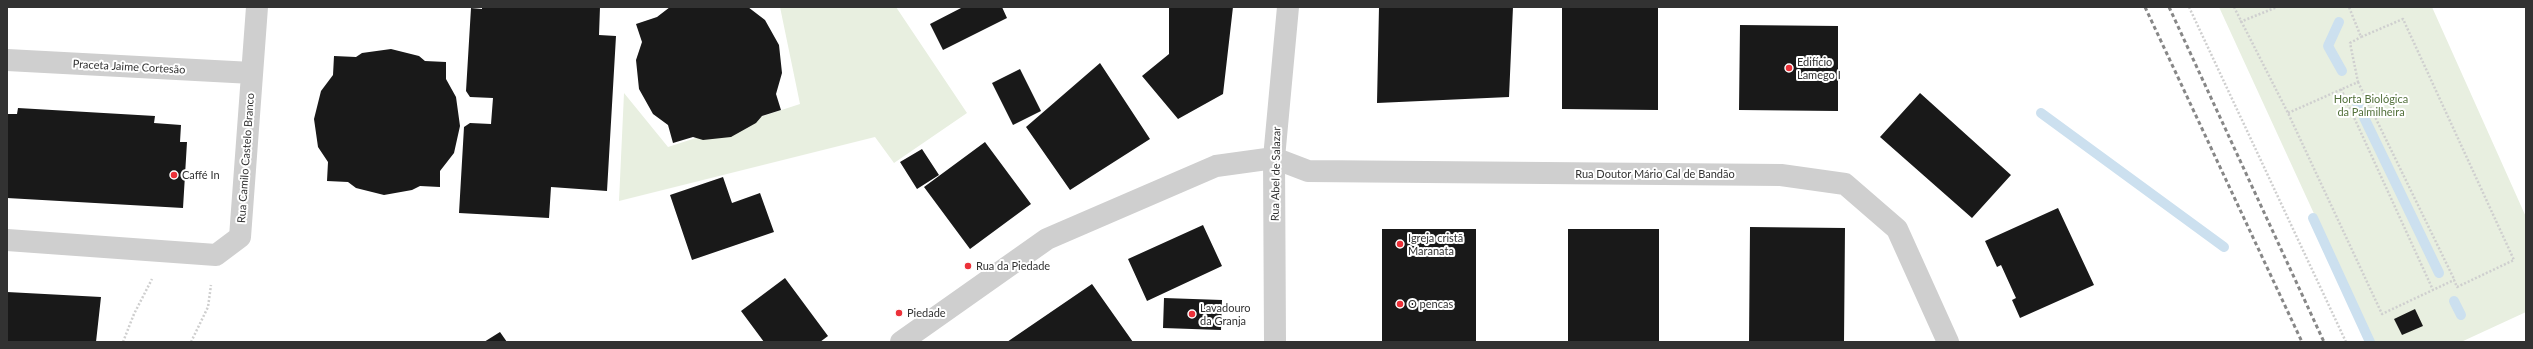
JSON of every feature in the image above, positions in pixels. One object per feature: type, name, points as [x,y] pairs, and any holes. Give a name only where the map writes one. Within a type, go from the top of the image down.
[{"type":"street","name":"Rua Camilo Castelo Branco","points":[[216,255],[240,237],[257,7]]},
{"type":"street","name":"Rua Abel de Salazar","points":[[1275,342],[1274,158],[1288,7]]},
{"type":"street","name":"Praceta Jaime Cortesão","points":[[7,60],[252,73]]},
{"type":"street","points":[[901,342],[1048,239],[1216,166],[1274,158]]},
{"type":"street","name":"Rua Doutor Mário Cal de Bandão","points":[[1274,158],[1308,171],[1781,175],[1845,184],[1897,228],[1948,342]]},
{"type":"street","points":[[7,240],[216,255]]},
{"type":"path","points":[[2189,7],[2346,342]]},
{"type":"path","points":[[2234,7],[2240,22],[2288,113],[2382,314],[2454,280]]},
{"type":"path","points":[[2240,22],[2277,7]]},
{"type":"path","points":[[2349,7],[2361,37]]},
{"type":"path","points":[[2403,20],[2514,260],[2457,287],[2358,82],[2350,43],[2403,20]]},
{"type":"path","points":[[2288,113],[2358,82]]},
{"type":"path","points":[[2341,89],[2433,290]]},
{"type":"path","points":[[123,342],[134,314],[152,282],[155,251]]},
{"type":"path","points":[[191,342],[208,307],[216,255]]},
{"type":"green space","points":[[780,7],[896,7],[967,113],[894,163],[875,137],[619,201],[624,93],[668,147],[800,104]]},
{"type":"green space","name":"Horta Biológica da Palmilheira","points":[[2219,7],[2432,7],[2526,217],[2526,312],[2461,342],[2373,342]]},
{"type":"building","points":[[482,7],[600,7],[599,35],[616,36],[607,191],[551,187],[549,218],[459,213],[464,127],[470,123],[491,124],[493,98],[470,97],[466,91],[471,8],[482,9]]},
{"type":"building","points":[[670,7],[748,7],[765,20],[779,45],[782,73],[776,94],[781,110],[762,116],[756,123],[731,137],[703,140],[693,137],[673,143],[668,125],[653,114],[639,89],[636,60],[642,42],[636,24],[657,17]]},
{"type":"building","points":[[963,7],[1002,7],[1007,18],[943,50],[930,24]]},
{"type":"building","points":[[1169,7],[1233,7],[1223,94],[1178,119],[1142,76],[1169,54]]},
{"type":"building","points":[[1379,7],[1513,7],[1509,97],[1377,103]]},
{"type":"building","points":[[1562,7],[1658,7],[1658,110],[1562,109]]},
{"type":"building","name":"Edifício Lamego I","points":[[1740,25],[1838,26],[1838,111],[1739,110]]},
{"type":"building","points":[[391,49],[419,56],[425,61],[446,62],[446,79],[456,97],[460,126],[454,153],[440,171],[440,187],[420,186],[412,190],[384,195],[356,188],[348,182],[327,181],[328,162],[318,147],[314,119],[321,91],[333,75],[334,56],[356,57],[362,53]]},
{"type":"building","points":[[1100,63],[1150,139],[1070,190],[1026,127]]},
{"type":"building","points":[[1020,69],[1041,111],[1013,125],[992,83]]},
{"type":"building","points":[[1920,93],[2011,175],[1972,218],[1880,137]]},
{"type":"building","points":[[18,108],[155,116],[154,123],[181,125],[180,142],[187,142],[183,208],[7,198],[7,114],[17,114]]},
{"type":"building","points":[[985,142],[1031,204],[970,249],[924,187]]},
{"type":"building","points":[[922,149],[939,175],[917,189],[900,162]]},
{"type":"building","points":[[723,177],[732,203],[760,193],[774,232],[692,260],[670,195]]},
{"type":"building","points":[[2058,208],[2094,285],[2020,318],[2012,300],[2016,298],[2001,265],[1997,267],[1985,241]]},
{"type":"building","points":[[1203,225],[1222,266],[1147,301],[1128,259]]},
{"type":"building","points":[[1750,227],[1845,228],[1844,342],[1749,342]]},
{"type":"building","points":[[1382,229],[1476,229],[1476,342],[1382,342]]},
{"type":"building","points":[[1568,229],[1659,229],[1659,342],[1568,342]]},
{"type":"building","points":[[785,278],[828,336],[820,342],[764,342],[741,311]]},
{"type":"building","points":[[1092,284],[1133,342],[1007,342]]},
{"type":"building","points":[[7,292],[101,297],[96,342],[7,342]]},
{"type":"building","name":"Lavadouro da Granja","points":[[1164,298],[1222,300],[1221,330],[1163,328]]},
{"type":"building","points":[[2415,309],[2423,326],[2402,335],[2394,319]]},
{"type":"building","points":[[500,332],[507,342],[484,342]]},
{"type":"waterway","points":[[2339,22],[2328,46],[2342,71]]},
{"type":"waterway","points":[[2357,103],[2439,273]]},
{"type":"waterway","points":[[2041,113],[2224,247]]},
{"type":"waterway","points":[[2313,218],[2370,342]]},
{"type":"waterway","points":[[2454,301],[2461,315]]},
{"type":"railway","points":[[2145,7],[2302,342]]},
{"type":"railway","points":[[2169,7],[2324,342]]},
{"type":"place","name":"Edifício Lamego I","points":[[1789,68]]},
{"type":"place","name":"Caffé In","points":[[174,175]]},
{"type":"place","name":"Igreja cristã Maranata","points":[[1400,244]]},
{"type":"place","name":"Rua da Piedade","points":[[968,266]]},
{"type":"place","name":"O pencas","points":[[1400,304]]},
{"type":"place","name":"Piedade","points":[[899,313]]},
{"type":"place","name":"Lavadouro da Granja","points":[[1192,314]]}]
